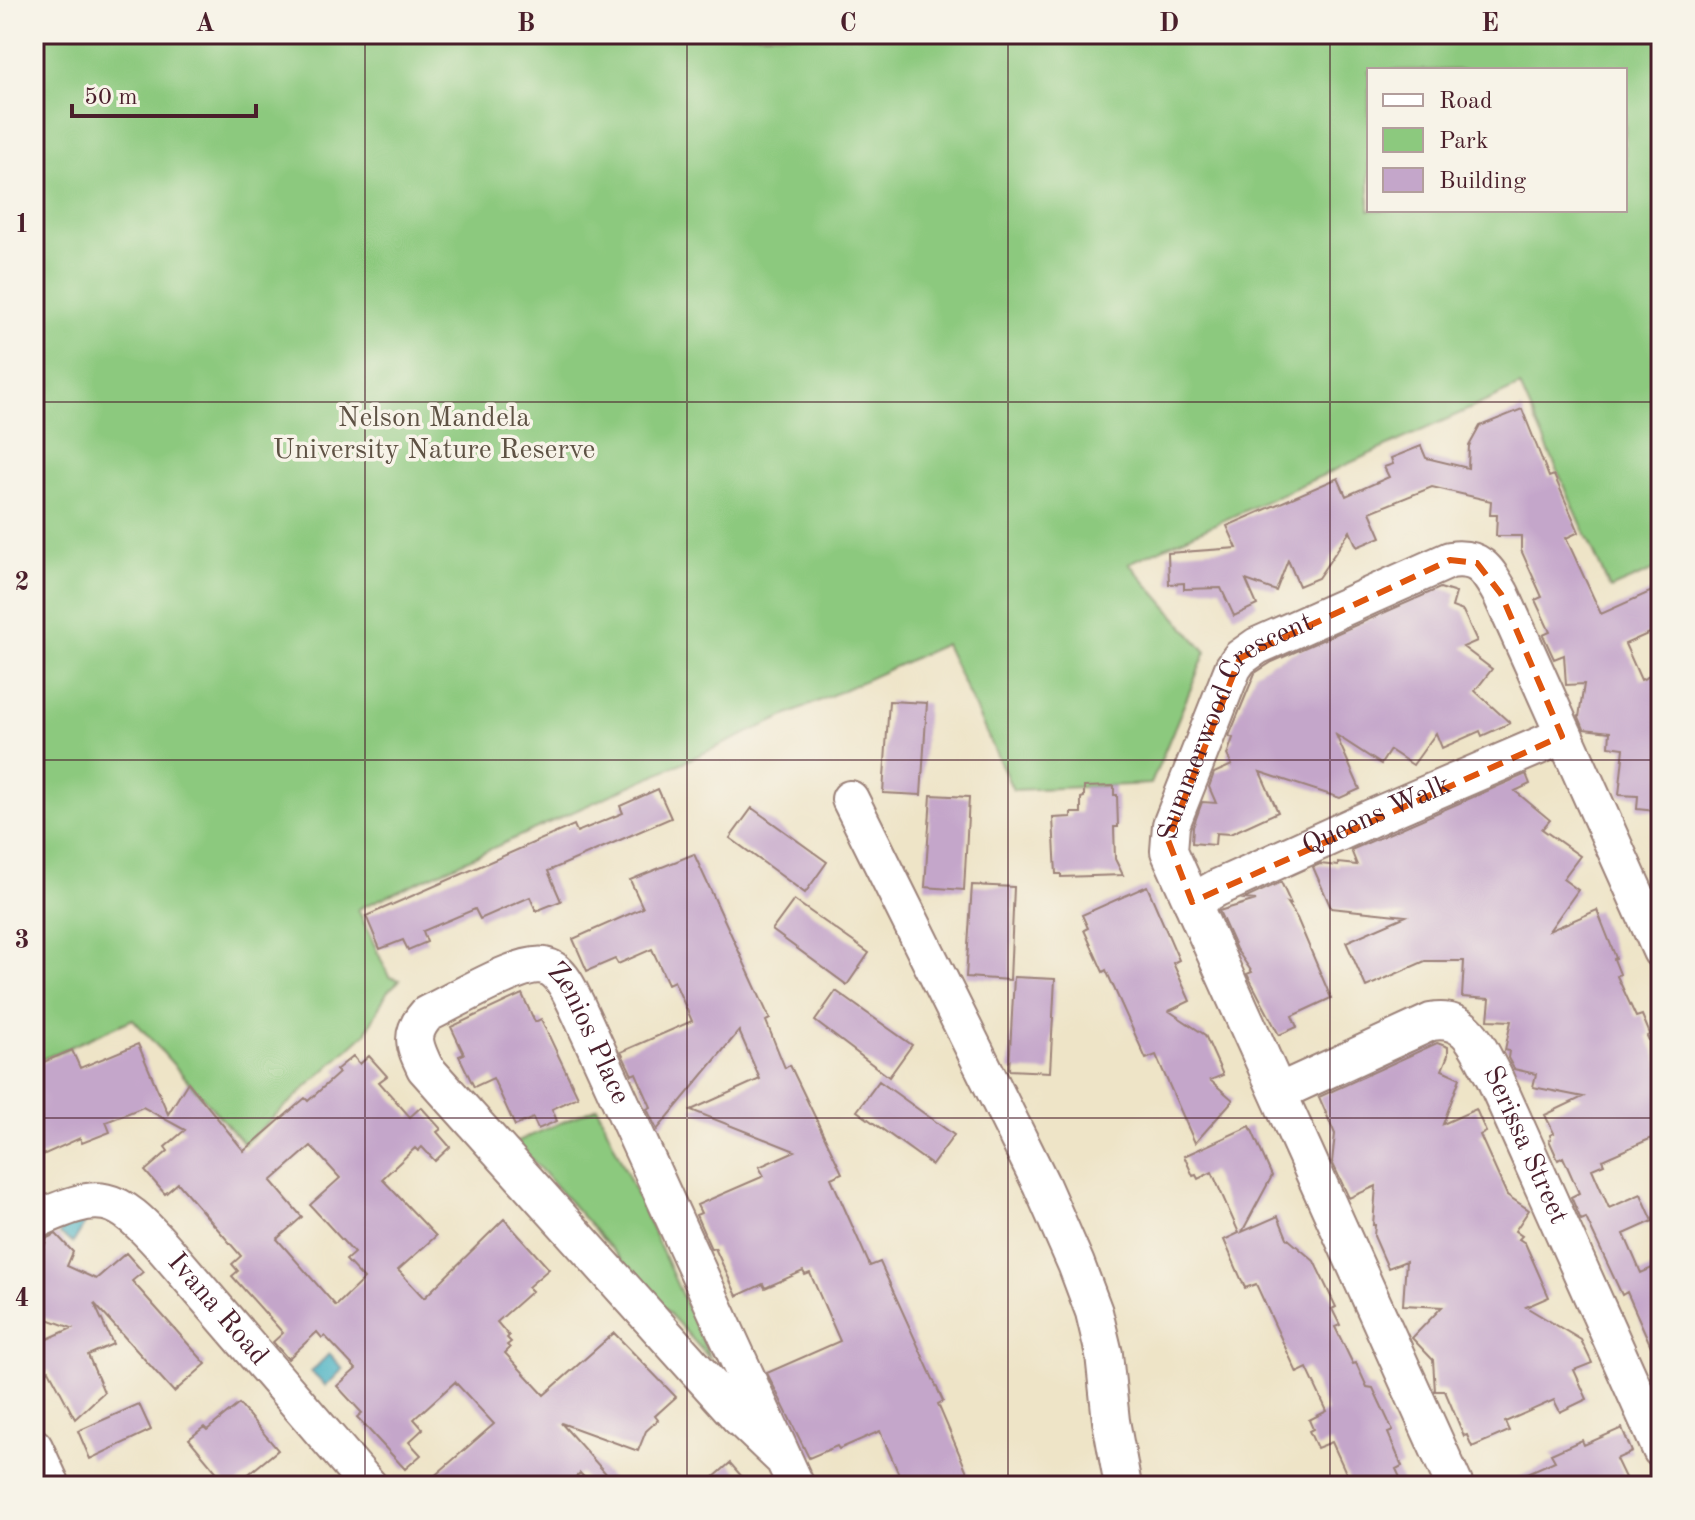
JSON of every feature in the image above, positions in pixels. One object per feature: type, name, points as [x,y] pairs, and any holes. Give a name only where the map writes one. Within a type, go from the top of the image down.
[{"type":"street","name":"Summerwood Crescent","points":[[1455,1486],[1169,851],[1171,825],[1233,668],[1240,658],[1257,646],[1450,560],[1466,558],[1477,563],[1489,573],[1501,594],[1562,736],[1661,951]]},
{"type":"street","name":"Queens Walk","points":[[1192,902],[1371,818],[1562,736]]},
{"type":"street","points":[[850,799],[1041,1184],[1076,1264],[1094,1312],[1104,1354],[1111,1421],[1123,1486]]},
{"type":"street","name":"Zenios Place","points":[[527,965],[545,966],[557,973],[576,1004],[741,1361],[788,1472],[425,1068],[414,1040],[418,1025],[427,1014],[527,965]]},
{"type":"street","name":"Serissa Street","points":[[1279,1092],[1431,1022],[1445,1019],[1470,1034],[1494,1077],[1661,1450]]},
{"type":"street","name":"Ivana Road","points":[[34,1221],[61,1208],[90,1200],[113,1203],[128,1211],[164,1248],[369,1486]]},
{"type":"street","points":[[34,1447],[52,1486]]},
{"type":"highlighted area","points":[[1450,560],[1477,563],[1501,594],[1562,736],[1192,902],[1168,840],[1240,658]]},
{"type":"green space","name":"Nelson Mandela University Nature Reserve","points":[[34,34],[1661,34],[1661,567],[1610,589],[1520,386],[1129,563],[1206,652],[1151,784],[1013,790],[945,644],[358,909],[389,977],[400,980],[387,992],[366,1033],[244,1144],[133,1019],[34,1063]]},
{"type":"green space","points":[[597,1107],[711,1360],[516,1142]]},
{"type":"water","points":[[71,1215],[85,1223],[73,1243],[59,1234]]},
{"type":"water","points":[[329,1354],[343,1369],[326,1386],[311,1372]]},
{"type":"building","points":[[1522,409],[1549,477],[1554,475],[1579,532],[1566,538],[1601,614],[1661,587],[1661,628],[1625,644],[1641,680],[1661,671],[1661,785],[1656,811],[1637,809],[1638,796],[1619,795],[1624,748],[1609,746],[1610,732],[1584,729],[1579,717],[1584,684],[1566,685],[1564,655],[1554,659],[1543,635],[1550,632],[1535,600],[1542,597],[1521,550],[1521,536],[1496,536],[1497,515],[1490,515],[1491,501],[1432,487],[1370,512],[1381,537],[1357,547],[1350,531],[1318,578],[1299,586],[1288,560],[1276,591],[1246,580],[1257,605],[1234,616],[1221,588],[1184,589],[1184,583],[1169,584],[1168,553],[1237,548],[1227,526],[1338,478],[1346,496],[1389,477],[1384,467],[1393,464],[1391,458],[1421,446],[1426,458],[1468,468],[1469,446],[1480,426]]},
{"type":"building","points":[[1440,588],[1456,593],[1452,607],[1463,611],[1477,641],[1463,647],[1492,669],[1475,691],[1510,723],[1482,736],[1480,731],[1442,748],[1436,733],[1413,765],[1390,750],[1381,764],[1336,735],[1360,789],[1340,798],[1260,772],[1278,812],[1230,834],[1216,833],[1215,845],[1192,843],[1193,827],[1202,802],[1216,803],[1209,787],[1214,773],[1232,765],[1227,755],[1233,738],[1229,736],[1255,673],[1272,662]]},
{"type":"building","points":[[889,701],[927,703],[921,795],[883,793]]},
{"type":"building","points":[[1526,774],[1530,784],[1515,791],[1550,820],[1542,829],[1580,856],[1563,879],[1578,890],[1549,931],[1597,910],[1616,958],[1620,974],[1617,976],[1636,1017],[1642,1015],[1650,1034],[1647,1036],[1661,1067],[1661,1134],[1602,1160],[1604,1164],[1592,1169],[1609,1208],[1641,1194],[1653,1221],[1624,1234],[1641,1273],[1661,1264],[1661,1369],[1627,1292],[1622,1295],[1586,1218],[1581,1220],[1571,1197],[1579,1193],[1563,1157],[1558,1160],[1549,1140],[1554,1133],[1545,1115],[1583,1097],[1533,1087],[1536,1074],[1514,1069],[1508,1058],[1509,1051],[1505,1050],[1511,1021],[1488,1020],[1490,999],[1462,997],[1464,961],[1425,961],[1366,987],[1346,942],[1406,916],[1331,908],[1313,867],[1320,864],[1338,866],[1338,863],[1357,865],[1351,850]]},
{"type":"building","points":[[1114,786],[1118,827],[1114,827],[1115,859],[1123,875],[1061,877],[1061,874],[1056,874],[1053,818],[1081,813],[1084,787]]},
{"type":"building","points":[[658,789],[671,818],[548,871],[561,901],[536,911],[530,897],[480,919],[475,909],[423,931],[427,942],[408,950],[403,940],[380,949],[366,916],[574,825],[577,832],[623,813],[620,806]]},
{"type":"building","points":[[931,795],[969,797],[964,890],[925,887]]},
{"type":"building","points":[[752,808],[827,862],[805,893],[730,838]]},
{"type":"building","points":[[694,854],[770,1019],[766,1021],[785,1068],[790,1065],[842,1173],[831,1178],[870,1266],[880,1262],[943,1401],[938,1404],[973,1486],[904,1486],[880,1431],[809,1458],[767,1373],[840,1341],[810,1273],[805,1275],[803,1271],[765,1288],[763,1284],[737,1296],[696,1215],[701,1213],[697,1205],[764,1176],[759,1167],[795,1151],[691,1110],[760,1079],[739,1031],[657,1130],[636,1073],[632,1075],[621,1052],[692,1021],[674,981],[668,984],[652,949],[618,964],[615,959],[587,971],[573,939],[643,908],[630,880]]},
{"type":"building","points":[[1281,882],[1291,904],[1287,903],[1297,918],[1331,998],[1292,1016],[1297,1027],[1279,1035],[1247,974],[1252,972],[1236,949],[1219,911],[1256,900],[1244,899]]},
{"type":"building","points":[[972,885],[1014,887],[1010,980],[966,977]]},
{"type":"building","points":[[1147,886],[1179,960],[1173,963],[1190,1001],[1169,1011],[1205,1035],[1223,1075],[1210,1080],[1233,1100],[1195,1143],[1156,1055],[1146,1059],[1106,970],[1103,972],[1084,930],[1088,928],[1082,915]]},
{"type":"building","points":[[794,900],[869,953],[847,985],[772,930]]},
{"type":"building","points":[[1014,977],[1055,979],[1050,1072],[1009,1070]]},
{"type":"building","points":[[836,991],[912,1045],[889,1077],[815,1021]]},
{"type":"building","points":[[522,994],[535,1022],[541,1019],[578,1097],[552,1109],[557,1121],[538,1129],[533,1118],[515,1126],[493,1078],[474,1087],[459,1056],[464,1054],[451,1027]]},
{"type":"building","points":[[1437,1043],[1448,1047],[1442,1070],[1460,1078],[1443,1124],[1476,1109],[1486,1132],[1480,1135],[1507,1195],[1529,1210],[1515,1231],[1522,1236],[1519,1239],[1525,1243],[1549,1297],[1526,1307],[1581,1340],[1592,1363],[1574,1370],[1587,1399],[1560,1412],[1554,1400],[1505,1422],[1509,1431],[1472,1447],[1467,1435],[1464,1436],[1445,1391],[1435,1391],[1433,1360],[1412,1338],[1442,1307],[1403,1305],[1406,1261],[1388,1268],[1374,1236],[1376,1186],[1349,1198],[1332,1162],[1335,1134],[1319,1097]]},
{"type":"building","points":[[138,1044],[168,1114],[188,1082],[244,1151],[305,1098],[308,1101],[353,1056],[360,1064],[369,1056],[387,1076],[379,1082],[410,1117],[421,1107],[441,1129],[437,1132],[450,1147],[435,1161],[422,1147],[418,1151],[415,1148],[382,1179],[436,1236],[398,1270],[424,1298],[504,1219],[549,1269],[528,1287],[532,1291],[497,1322],[511,1342],[505,1353],[544,1395],[614,1333],[676,1397],[655,1416],[658,1420],[646,1431],[638,1451],[561,1423],[617,1486],[592,1486],[580,1473],[566,1486],[423,1486],[494,1424],[455,1382],[414,1419],[423,1429],[409,1442],[421,1455],[405,1469],[357,1417],[362,1413],[337,1386],[356,1369],[325,1336],[322,1338],[317,1332],[288,1359],[273,1342],[283,1333],[232,1276],[238,1271],[232,1264],[241,1256],[178,1183],[165,1194],[145,1171],[168,1151],[165,1147],[185,1130],[143,1107],[106,1122],[110,1132],[82,1143],[80,1138],[34,1159],[34,1066],[72,1050],[80,1068]],"holes":[[[311,1146],[340,1178],[310,1205],[354,1253],[346,1260],[364,1279],[336,1306],[277,1239],[302,1217],[271,1181]]]},
{"type":"building","points":[[879,1081],[954,1135],[932,1165],[857,1111]]},
{"type":"building","points":[[1250,1126],[1272,1176],[1242,1232],[1278,1216],[1287,1238],[1314,1261],[1336,1307],[1332,1309],[1340,1325],[1335,1327],[1367,1387],[1373,1388],[1393,1431],[1388,1433],[1402,1466],[1396,1469],[1404,1486],[1352,1486],[1332,1442],[1317,1448],[1309,1431],[1313,1429],[1309,1420],[1327,1411],[1307,1368],[1297,1373],[1256,1284],[1245,1288],[1224,1240],[1239,1233],[1212,1172],[1198,1179],[1196,1175],[1193,1176],[1184,1156]]},
{"type":"building","points":[[56,1234],[73,1252],[67,1266],[96,1279],[126,1253],[143,1272],[132,1281],[206,1364],[174,1392],[94,1303],[113,1344],[88,1355],[104,1392],[75,1419],[49,1370],[43,1373],[34,1353],[34,1345],[72,1328],[34,1314],[34,1263],[39,1262],[47,1238]]},
{"type":"building","points":[[139,1404],[151,1430],[90,1459],[78,1431]]},
{"type":"building","points":[[239,1404],[278,1450],[234,1486],[228,1486],[189,1439],[204,1427],[207,1430]]},
{"type":"building","points":[[1622,1428],[1632,1452],[1616,1459],[1629,1486],[1498,1486],[1555,1461],[1551,1454],[1582,1440],[1584,1445]]},
{"type":"building","points":[[730,1463],[750,1486],[704,1486]]}]
